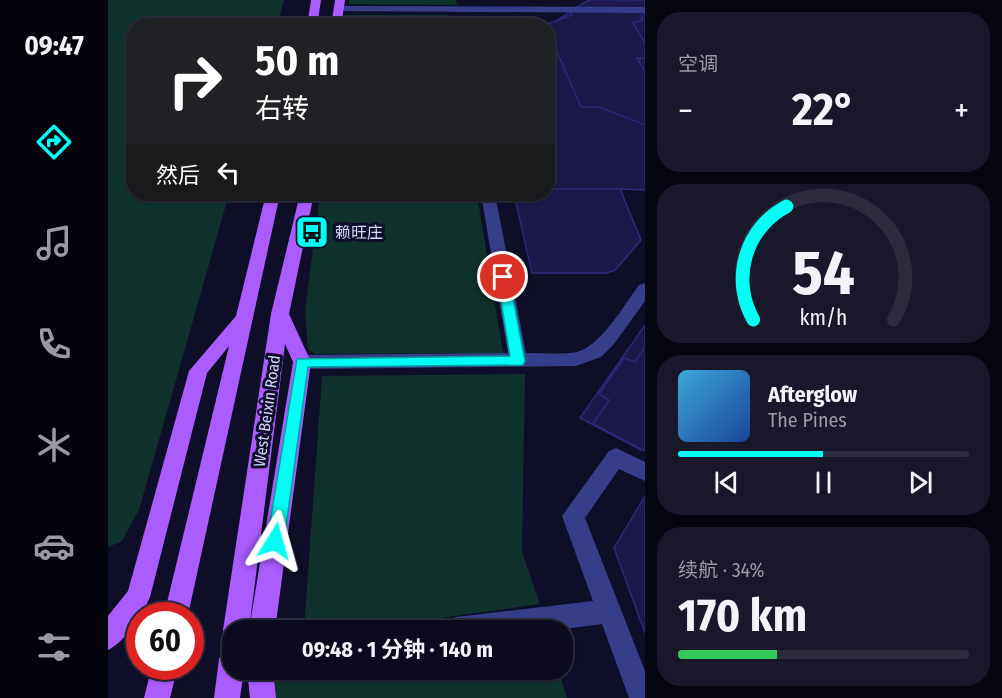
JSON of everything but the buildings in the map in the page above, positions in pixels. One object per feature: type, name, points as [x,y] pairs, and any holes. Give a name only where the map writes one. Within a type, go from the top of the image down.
[{"type":"main road","points":[[313,18],[316,0]]},
{"type":"main road","points":[[179,602],[271,201]]},
{"type":"main road","name":"West Beixin Road","points":[[237,620],[280,314],[305,201]]},
{"type":"main road","points":[[263,620],[302,362],[280,314]]},
{"type":"main road","points":[[108,637],[138,597],[198,371],[243,318]]},
{"type":"main road","points":[[158,698],[162,680]]},
{"type":"main road","points":[[227,698],[229,680]]},
{"type":"main road","points":[[261,680],[263,698]]},
{"type":"street","points":[[339,4],[455,14],[645,10]]},
{"type":"street","points":[[489,201],[518,361]]},
{"type":"street","points":[[302,362],[576,359],[595,352],[608,339],[645,289]]},
{"type":"street","points":[[642,698],[573,516],[616,457],[645,472]]},
{"type":"street","points":[[532,620],[609,610]]},
{"type":"green space","points":[[108,0],[284,0],[279,18],[126,18],[126,201],[227,201],[139,510],[122,541],[108,547]]},
{"type":"green space","points":[[349,0],[456,0],[457,5],[349,4]]},
{"type":"green space","points":[[343,15],[448,15],[449,18],[342,18]]},
{"type":"green space","points":[[319,201],[478,201],[503,353],[315,354],[308,349],[305,311]]},
{"type":"green space","points":[[525,374],[522,552],[540,604],[426,620],[305,620],[322,376]]},
{"type":"green space","points":[[275,680],[561,680],[567,698],[272,698]]},
{"type":"place","name":"赖旺庄","points":[[312,232]]},
{"type":"route","points":[[275,541],[302,362],[518,361],[503,277]]}]
